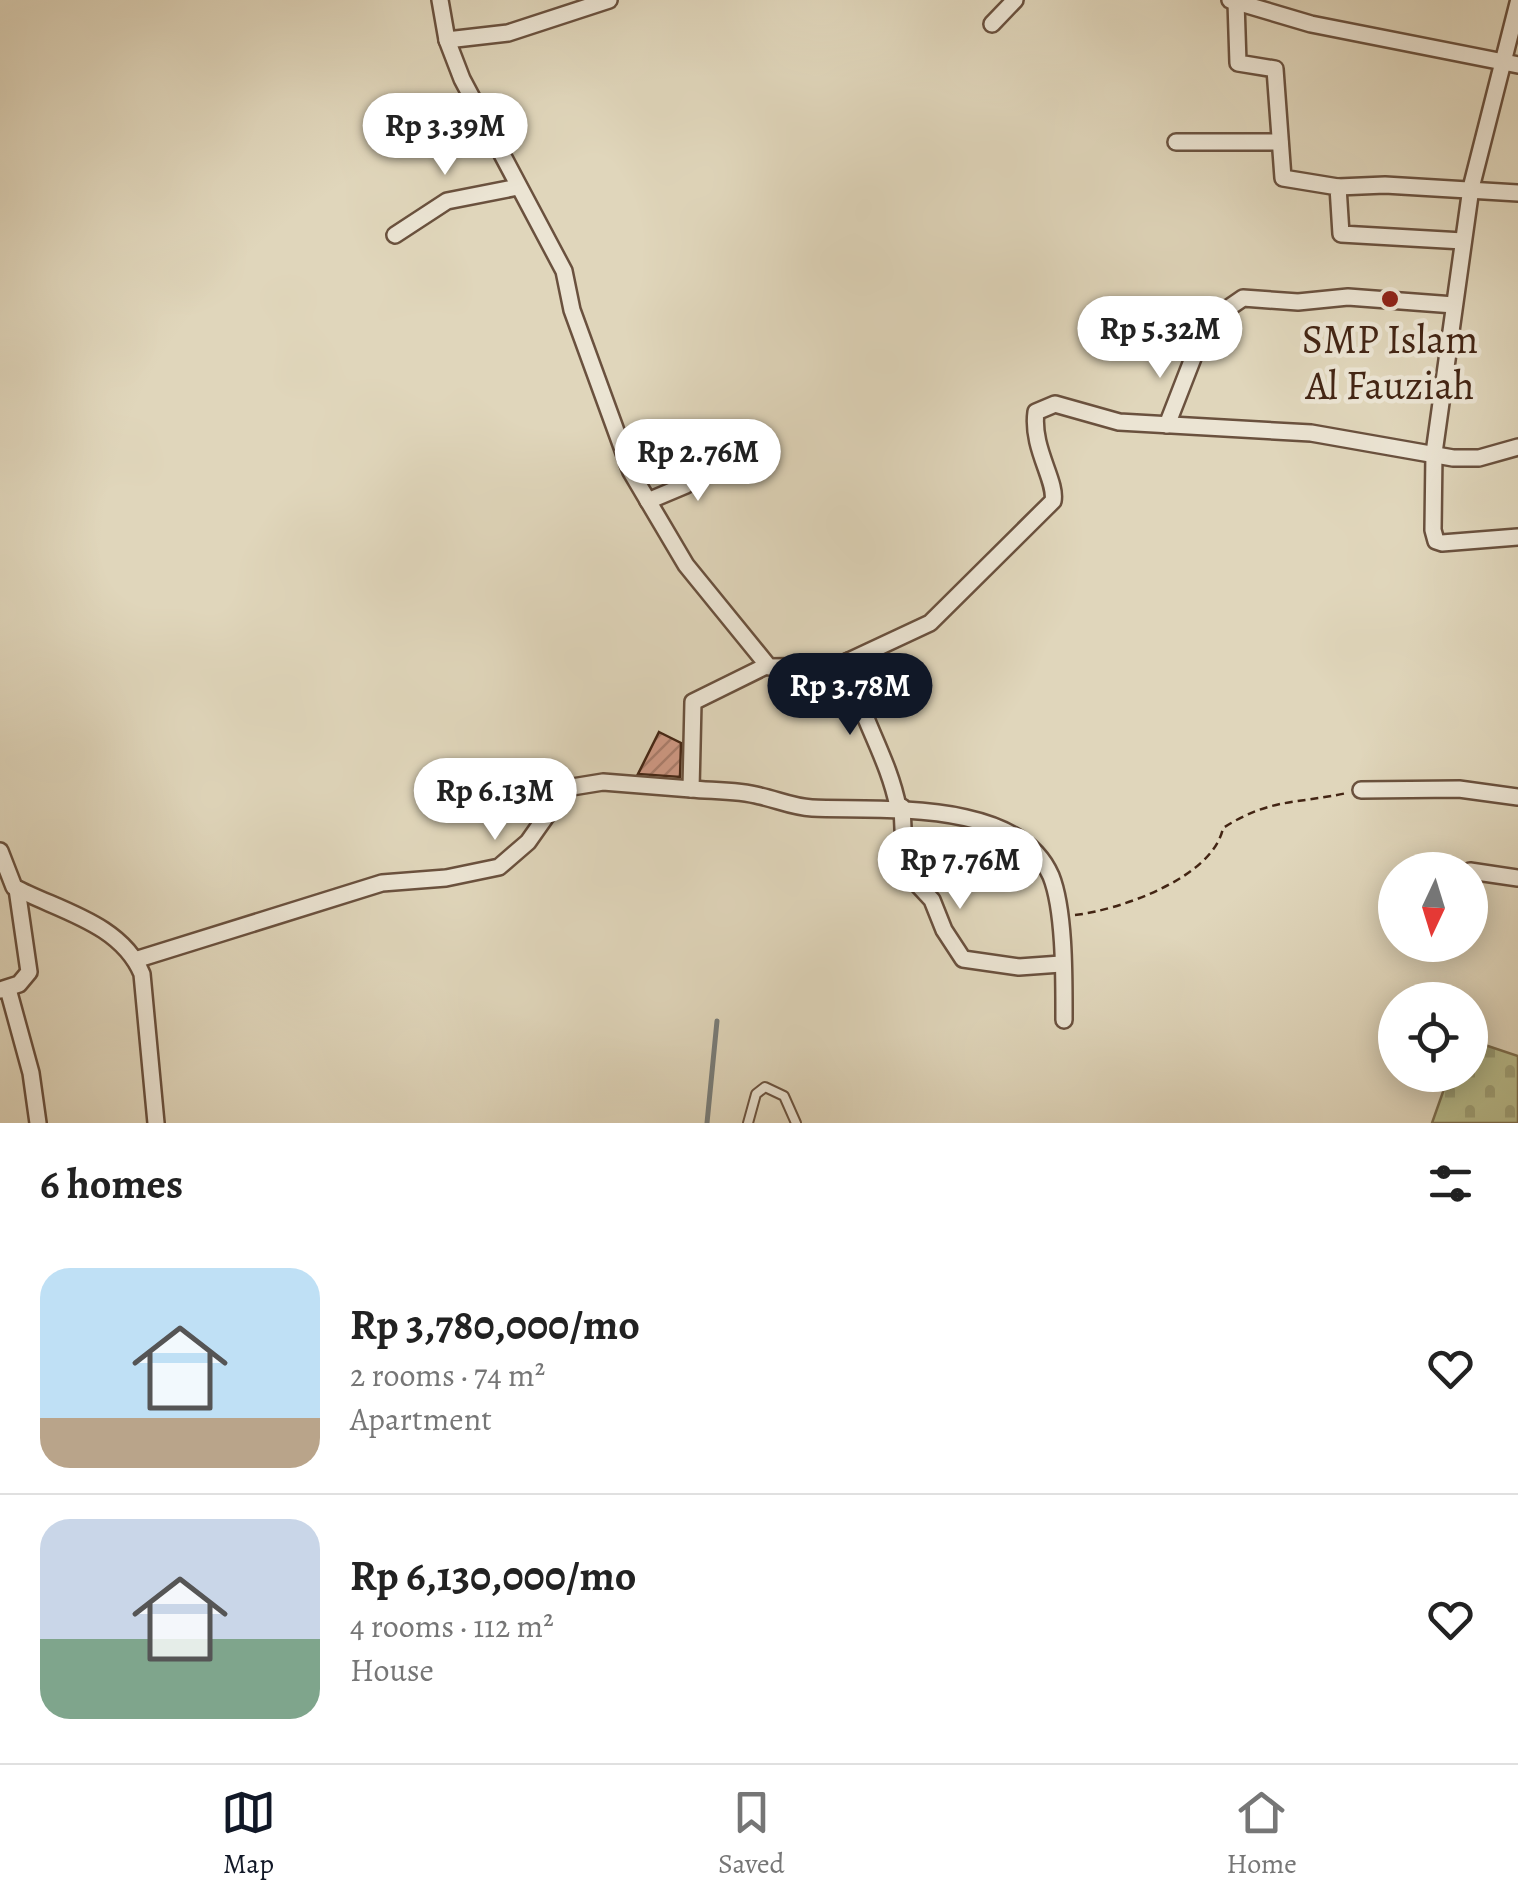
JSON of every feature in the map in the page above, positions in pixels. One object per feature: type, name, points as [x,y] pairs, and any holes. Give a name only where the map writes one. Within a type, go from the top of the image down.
[{"type":"street","points":[[440,0],[447,40],[462,79],[508,159],[518,187],[564,271],[572,310],[622,452],[686,564],[766,666]]},
{"type":"street","points":[[447,40],[508,33],[609,0]]},
{"type":"street","points":[[992,24],[1015,0]]},
{"type":"street","points":[[1511,64],[1311,24],[1233,1],[1238,63],[1275,69],[1283,178],[1338,187],[1471,188],[1518,193]]},
{"type":"street","points":[[1518,3],[1511,64],[1471,188],[1434,453],[1436,541],[1518,537]]},
{"type":"street","points":[[1176,142],[1280,142]]},
{"type":"street","points":[[395,235],[448,200],[518,187]]},
{"type":"street","points":[[1338,187],[1341,234],[1463,240]]},
{"type":"street","points":[[1226,310],[1243,298],[1298,302],[1348,298],[1454,305]]},
{"type":"street","points":[[1167,424],[1195,352]]},
{"type":"street","points":[[691,789],[692,703],[766,666],[822,668],[848,661],[930,624],[1053,501],[1054,492],[1038,456],[1035,435],[1036,412],[1042,406],[1054,404],[1119,422],[1311,433],[1478,458],[1518,447]]},
{"type":"street","points":[[648,501],[686,485],[711,450],[728,446]]},
{"type":"street","points":[[848,661],[857,706],[886,762],[900,807],[905,871],[932,900],[944,930],[963,959],[1019,967],[1061,964]]},
{"type":"street","points":[[135,960],[382,883],[446,878],[499,866],[528,842],[566,788],[603,782],[758,795],[812,808],[900,807],[990,826],[1029,847],[1051,876],[1058,917],[1064,1020]]},
{"type":"street","points":[[1361,790],[1458,789],[1518,798]]},
{"type":"street","points":[[0,852],[7,877],[17,889],[77,915],[135,960],[142,974],[156,1123]]},
{"type":"street","points":[[1488,874],[1518,878]]},
{"type":"street","points":[[17,889],[29,972],[25,980],[4,989],[31,1073],[38,1123]]},
{"type":"lane","points":[[748,1123],[756,1094],[765,1087],[784,1096],[796,1123]]},
{"type":"path","points":[[1058,917],[1108,911],[1156,892],[1218,847],[1223,828],[1256,810],[1282,800],[1361,790]]},
{"type":"green space","points":[[1488,1046],[1518,1056],[1518,1123],[1432,1123],[1443,1092],[1488,1092]]},
{"type":"building","points":[[659,732],[681,743],[680,777],[638,774]]},
{"type":"waterway","points":[[707,1123],[717,1021]]},
{"type":"place","name":"SMP Islam Al Fauziah","points":[[1390,299]]}]
